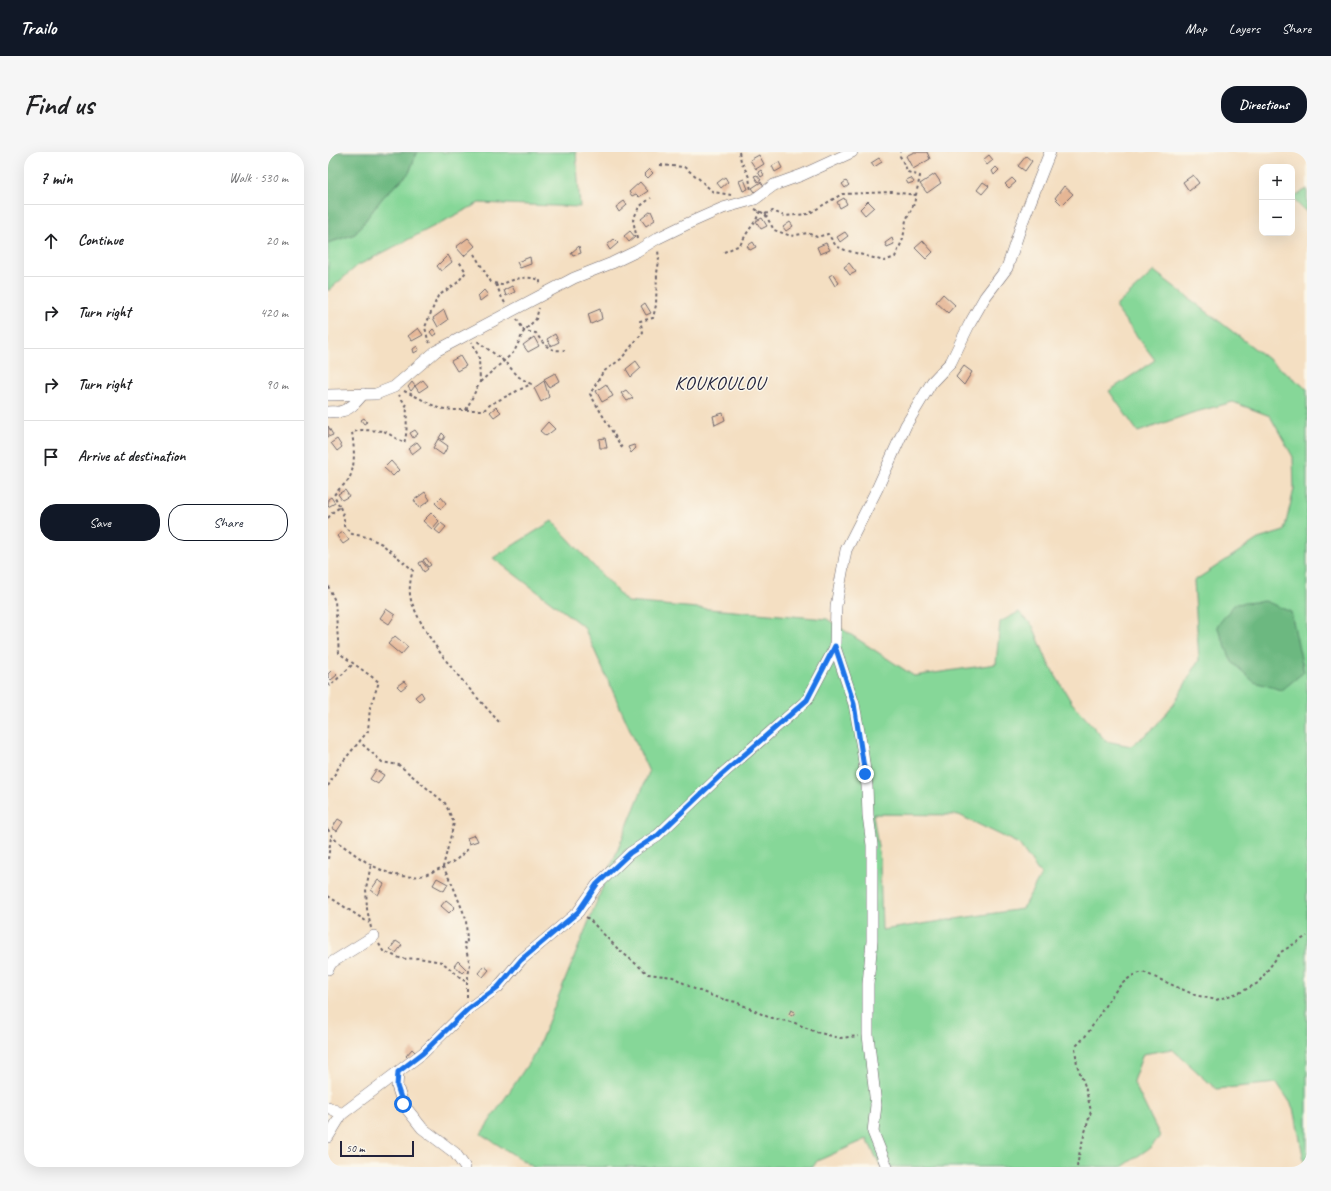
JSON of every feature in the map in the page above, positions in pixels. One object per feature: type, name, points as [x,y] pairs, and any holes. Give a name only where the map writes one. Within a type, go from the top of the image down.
[{"type":"street","points":[[328,395],[376,394],[394,387],[436,351],[574,278],[612,263],[689,223],[740,203],[755,199],[774,185],[802,175],[852,152]]},
{"type":"street","points":[[887,1167],[873,1132],[876,1105],[868,1035],[868,984],[872,941],[872,845],[868,815],[866,779],[854,704],[835,646],[836,606],[846,550],[906,425],[932,382],[951,362],[985,297],[1008,268],[1022,223],[1050,152]]},
{"type":"street","points":[[328,412],[342,412],[354,405],[363,394]]},
{"type":"street","points":[[328,1137],[342,1114],[423,1053],[468,1009],[498,987],[521,960],[578,912],[597,884],[630,853],[658,835],[720,776],[807,700],[835,646]]},
{"type":"street","points":[[328,969],[331,963],[374,936]]},
{"type":"street","points":[[398,1072],[397,1086],[403,1104],[422,1128],[456,1153],[465,1167]]},
{"type":"street","points":[[328,1106],[342,1114]]},
{"type":"path","points":[[739,152],[741,161],[749,177],[751,195],[755,199]]},
{"type":"path","points":[[660,165],[684,167],[713,192],[731,194],[740,203],[765,214],[774,230],[791,236],[807,233],[817,237],[828,234],[836,246],[845,250],[884,260],[895,257],[903,239],[906,220],[914,204],[920,176],[908,172],[900,156],[900,152]]},
{"type":"path","points":[[765,214],[773,211],[784,216],[808,214],[842,194],[892,192],[916,195]]},
{"type":"path","points":[[637,251],[637,237],[633,220],[639,207],[651,198]]},
{"type":"path","points":[[724,252],[740,245],[760,211]]},
{"type":"path","points":[[622,448],[590,394],[603,372],[622,359],[643,332],[640,321],[653,318],[656,305],[657,273],[659,262],[658,238]]},
{"type":"path","points":[[466,410],[480,382],[514,352],[524,331],[536,319],[542,295],[540,280],[532,277],[514,279],[500,285],[491,282],[474,254]]},
{"type":"path","points":[[436,351],[428,340],[425,327],[438,296],[457,283],[466,272],[458,260]]},
{"type":"path","points":[[496,284],[502,298],[524,331],[536,333],[545,346],[558,351],[565,350]]},
{"type":"path","points":[[394,387],[438,408],[484,410],[491,404],[531,384],[519,377],[504,361],[468,334]]},
{"type":"path","points":[[468,334],[479,358],[480,382]]},
{"type":"path","points":[[394,387],[407,407],[405,421],[406,436],[404,443],[384,431],[362,430],[352,432],[354,450],[352,469],[348,480],[334,494],[344,517],[344,526],[352,534],[367,537],[382,544],[413,570],[410,581],[412,602],[429,636],[461,679],[499,722]]},
{"type":"path","points":[[328,518],[340,507]]},
{"type":"path","points":[[328,586],[335,601],[339,653],[380,682],[370,707],[368,731],[340,765],[328,786]]},
{"type":"path","points":[[328,684],[330,686],[353,664]]},
{"type":"path","points":[[360,742],[382,762],[399,765],[445,803],[454,823],[443,867],[453,886],[466,919],[467,944],[464,943],[470,964],[467,983],[468,1009]]},
{"type":"path","points":[[328,829],[331,837],[328,859]]},
{"type":"path","points":[[331,837],[371,865],[389,873],[405,876],[420,876],[443,867],[455,861],[468,849]]},
{"type":"path","points":[[371,865],[366,888],[367,909],[372,932],[383,951],[402,958],[419,958],[442,962],[467,983]]},
{"type":"path","points":[[328,896],[370,923]]},
{"type":"path","points":[[578,912],[589,919],[617,948],[648,974],[673,977],[692,988],[718,998],[736,1002],[768,1017],[795,1023],[816,1032],[840,1038],[868,1035]]},
{"type":"path","points":[[1077,1167],[1080,1150],[1091,1111],[1085,1086],[1077,1065],[1075,1047],[1090,1029],[1120,985],[1134,974],[1143,972],[1195,995],[1216,1000],[1241,992],[1258,983],[1281,952],[1307,936]]},
{"type":"green space","points":[[328,152],[417,152],[409,173],[383,197],[355,234],[328,243]]},
{"type":"green space","points":[[417,152],[576,152],[580,207],[479,203],[357,266],[328,291],[328,243],[355,234],[383,197],[409,173]]},
{"type":"green space","points":[[1307,189],[1307,213],[1295,201],[1295,196]]},
{"type":"green space","points":[[1154,271],[1307,389],[1307,1167],[1305,1166],[1294,1108],[1277,1083],[1216,1089],[1172,1049],[1143,1054],[1133,1081],[1160,1136],[1151,1147],[1122,1167],[881,1167],[867,1139],[817,1161],[813,1167],[533,1167],[481,1134],[536,1052],[649,772],[584,627],[493,558],[552,521],[627,602],[827,619],[914,676],[996,664],[1000,622],[1019,612],[1033,626],[1048,663],[1072,703],[1106,741],[1131,746],[1153,729],[1173,705],[1199,660],[1194,581],[1258,539],[1284,531],[1294,489],[1293,457],[1270,416],[1233,402],[1192,413],[1138,432],[1109,391],[1155,360],[1115,307]],"holes":[[[873,814],[959,815],[1019,844],[1041,875],[1022,909],[882,930],[880,860]]]},
{"type":"green space","points":[[1265,601],[1291,612],[1304,672],[1282,690],[1254,682],[1232,662],[1217,626],[1235,604]]},
{"type":"building","points":[[914,152],[927,152],[930,159],[913,169],[906,156]]},
{"type":"building","points":[[759,155],[764,164],[756,169],[750,160]]},
{"type":"building","points":[[989,155],[993,160],[987,165],[983,160]]},
{"type":"building","points":[[1026,156],[1032,161],[1025,171],[1018,166]]},
{"type":"building","points":[[879,158],[882,162],[874,167],[871,163]]},
{"type":"building","points":[[779,162],[782,168],[775,172],[772,166]]},
{"type":"building","points":[[996,167],[999,170],[994,175],[992,171]]},
{"type":"building","points":[[649,169],[653,173],[648,178],[644,174]]},
{"type":"building","points":[[761,170],[764,175],[761,177],[758,172]]},
{"type":"building","points":[[935,174],[941,183],[927,193],[920,184]]},
{"type":"building","points":[[757,175],[761,180],[758,182],[754,176]]},
{"type":"building","points":[[1193,175],[1199,183],[1189,191],[1183,182]]},
{"type":"building","points":[[725,177],[728,182],[721,188],[717,183]]},
{"type":"building","points":[[911,178],[914,182],[908,184],[906,180]]},
{"type":"building","points":[[1012,178],[1016,182],[1009,188],[1005,184]]},
{"type":"building","points":[[744,179],[748,189],[743,191],[739,181]]},
{"type":"building","points":[[846,181],[849,185],[845,188],[842,184]]},
{"type":"building","points":[[640,182],[648,191],[639,197],[636,194],[632,196],[629,192]]},
{"type":"building","points":[[761,182],[764,187],[755,192],[752,188]]},
{"type":"building","points":[[983,182],[989,186],[982,194],[977,190]]},
{"type":"building","points":[[1064,186],[1073,194],[1062,205],[1055,198]]},
{"type":"building","points":[[844,198],[847,204],[840,208],[837,202]]},
{"type":"building","points":[[624,201],[627,205],[619,212],[616,207]]},
{"type":"building","points":[[868,201],[874,207],[865,215],[860,209]]},
{"type":"building","points":[[651,211],[655,220],[646,226],[641,219]]},
{"type":"building","points":[[762,218],[767,226],[761,229],[756,221]]},
{"type":"building","points":[[790,222],[793,226],[786,231],[783,227]]},
{"type":"building","points":[[630,231],[635,237],[629,242],[624,236]]},
{"type":"building","points":[[845,232],[848,236],[840,242],[837,237]]},
{"type":"building","points":[[468,238],[475,246],[464,256],[456,247]]},
{"type":"building","points":[[892,238],[894,244],[887,247],[885,243]]},
{"type":"building","points":[[614,239],[618,243],[610,250],[607,245]]},
{"type":"building","points":[[923,241],[933,252],[926,259],[915,248]]},
{"type":"building","points":[[753,242],[756,247],[750,250],[747,246]]},
{"type":"building","points":[[826,243],[830,250],[820,254],[817,247]]},
{"type":"building","points":[[579,246],[581,253],[573,256],[571,253]]},
{"type":"building","points":[[448,255],[452,262],[441,271],[437,266]]},
{"type":"building","points":[[530,257],[531,264],[520,268],[517,262]]},
{"type":"building","points":[[849,263],[856,272],[850,275],[844,267]]},
{"type":"building","points":[[833,274],[839,283],[835,286],[829,276]]},
{"type":"building","points":[[512,286],[515,292],[506,296],[504,290]]},
{"type":"building","points":[[484,290],[488,295],[480,301],[478,296]]},
{"type":"building","points":[[943,294],[955,305],[948,313],[936,302]]},
{"type":"building","points":[[645,303],[651,313],[646,315],[641,306]]},
{"type":"building","points":[[600,309],[602,319],[591,324],[588,314]]},
{"type":"building","points":[[444,310],[448,320],[438,327],[433,318]]},
{"type":"building","points":[[418,328],[423,335],[412,341],[408,336]]},
{"type":"building","points":[[433,329],[437,334],[433,336],[430,332]]},
{"type":"building","points":[[555,334],[559,342],[551,346],[547,339]]},
{"type":"building","points":[[534,337],[539,346],[528,352],[523,345]]},
{"type":"building","points":[[417,346],[419,350],[414,353],[413,349]]},
{"type":"building","points":[[460,356],[466,366],[457,371],[451,361]]},
{"type":"building","points":[[636,361],[641,368],[631,377],[626,369]]},
{"type":"building","points":[[964,366],[972,372],[964,385],[956,377]]},
{"type":"building","points":[[555,373],[559,381],[549,387],[544,379]]},
{"type":"building","points":[[423,380],[428,386],[419,392],[415,386]]},
{"type":"building","points":[[544,381],[549,397],[541,402],[534,388]]},
{"type":"building","points":[[412,382],[415,386],[411,391],[408,387]]},
{"type":"building","points":[[606,384],[613,396],[602,402],[596,391]]},
{"type":"building","points":[[626,390],[633,398],[627,401],[621,393]]},
{"type":"building","points":[[496,407],[501,412],[494,417],[490,412]]},
{"type":"building","points":[[723,413],[725,420],[715,425],[713,416]]},
{"type":"building","points":[[364,418],[367,422],[364,424],[361,420]]},
{"type":"building","points":[[548,422],[555,429],[546,436],[540,431]]},
{"type":"building","points":[[328,426],[333,435],[328,437]]},
{"type":"building","points":[[415,430],[418,434],[413,438],[410,433]]},
{"type":"building","points":[[442,433],[445,436],[443,440],[439,438]]},
{"type":"building","points":[[605,438],[607,448],[600,448],[599,439]]},
{"type":"building","points":[[337,439],[342,447],[337,451],[331,443]]},
{"type":"building","points":[[438,439],[448,446],[443,455],[433,448]]},
{"type":"building","points":[[417,442],[421,447],[412,454],[408,449]]},
{"type":"building","points":[[634,445],[636,448],[631,453],[628,447]]},
{"type":"building","points":[[391,461],[399,470],[393,476],[384,468]]},
{"type":"building","points":[[345,490],[349,496],[342,500],[338,494]]},
{"type":"building","points":[[425,492],[430,500],[419,508],[414,500]]},
{"type":"building","points":[[331,497],[335,503],[328,507],[328,499]]},
{"type":"building","points":[[441,497],[446,503],[441,509],[435,503]]},
{"type":"building","points":[[431,513],[439,521],[432,529],[423,521]]},
{"type":"building","points":[[441,523],[446,527],[440,534],[435,530]]},
{"type":"building","points":[[343,532],[349,540],[343,544],[337,536]]},
{"type":"building","points":[[426,558],[431,565],[428,567],[423,560]]},
{"type":"building","points":[[422,561],[428,569],[424,572],[419,563]]},
{"type":"building","points":[[386,609],[395,615],[389,624],[380,618]]},
{"type":"building","points":[[395,636],[408,647],[401,655],[388,644]]},
{"type":"building","points":[[332,670],[337,675],[331,680],[328,677],[328,674]]},
{"type":"building","points":[[404,681],[407,685],[401,690],[397,686]]},
{"type":"building","points":[[421,692],[424,697],[419,701],[415,697]]},
{"type":"building","points":[[376,770],[384,775],[378,784],[370,779]]},
{"type":"building","points":[[338,819],[343,822],[337,831],[332,828]]},
{"type":"building","points":[[475,835],[478,841],[469,844],[467,838]]},
{"type":"building","points":[[437,878],[448,884],[444,891],[433,885]]},
{"type":"building","points":[[378,880],[384,884],[378,895],[371,890]]},
{"type":"building","points":[[446,900],[455,907],[449,913],[441,906]]},
{"type":"building","points":[[396,941],[402,945],[396,953],[390,949]]},
{"type":"building","points":[[458,961],[466,969],[462,973],[454,966]]},
{"type":"building","points":[[484,966],[489,970],[483,977],[478,973]]},
{"type":"building","points":[[791,1010],[795,1012],[792,1016],[789,1014]]},
{"type":"building","points":[[412,1049],[416,1053],[410,1060],[406,1056]]},
{"type":"district","name":"KOUKOULOU","points":[[720,382]]},
{"type":"route","points":[[403,1104],[397,1086],[398,1072],[423,1053],[468,1009],[498,987],[521,960],[578,912],[597,884],[630,853],[658,835],[720,776],[807,700],[835,646],[854,704],[865,774]]}]
